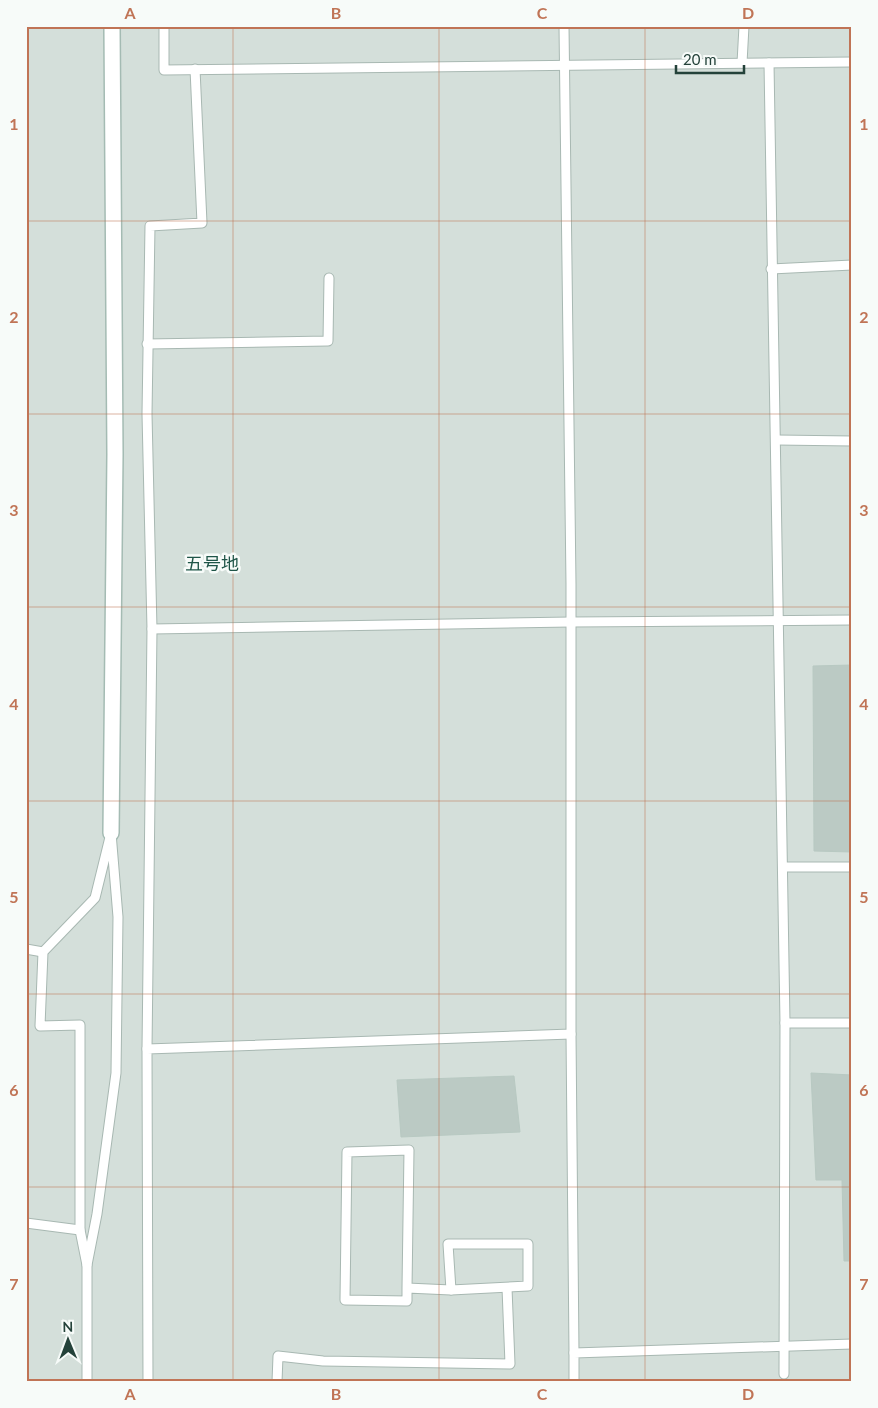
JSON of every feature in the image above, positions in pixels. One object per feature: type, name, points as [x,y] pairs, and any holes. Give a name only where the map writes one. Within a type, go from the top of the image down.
[{"type":"street","points":[[111,833],[115,454],[112,26]]},
{"type":"lane","points":[[164,26],[164,70],[852,62]]},
{"type":"lane","points":[[564,26],[571,622],[571,1034],[574,1382]]},
{"type":"lane","points":[[742,63],[744,26]]},
{"type":"lane","points":[[769,63],[771,269],[777,440],[785,1023],[786,1346],[784,1374]]},
{"type":"lane","points":[[148,1382],[147,1049],[152,629],[147,344],[150,226],[202,223],[195,69]]},
{"type":"lane","points":[[771,269],[852,265]]},
{"type":"lane","points":[[147,344],[328,341],[329,278]]},
{"type":"lane","points":[[777,440],[852,441]]},
{"type":"lane","points":[[152,629],[571,622],[852,620]]},
{"type":"lane","points":[[87,1265],[80,1230],[80,1025],[40,1026],[42,952],[95,898],[111,833]]},
{"type":"lane","points":[[87,1382],[87,1265],[97,1214],[116,1073],[118,917],[111,833]]},
{"type":"lane","points":[[783,867],[852,867]]},
{"type":"lane","points":[[26,949],[42,952]]},
{"type":"lane","points":[[785,1023],[852,1023]]},
{"type":"lane","points":[[147,1049],[571,1034]]},
{"type":"lane","points":[[409,1150],[407,1288],[407,1301],[346,1300],[347,1152],[409,1150]]},
{"type":"lane","points":[[26,1223],[80,1230]]},
{"type":"lane","points":[[407,1288],[451,1290],[528,1286],[528,1244],[448,1244],[451,1290]]},
{"type":"lane","points":[[277,1382],[278,1356],[323,1361],[510,1364],[506,1288]]},
{"type":"lane","points":[[574,1353],[852,1344]]},
{"type":"shaded area","points":[[26,26],[852,26],[852,1382],[26,1382]]},
{"type":"building","points":[[852,665],[852,852],[814,851],[813,666]]},
{"type":"building","points":[[811,1073],[852,1075],[852,1261],[844,1261],[842,1180],[816,1180]]},
{"type":"building","points":[[514,1076],[520,1132],[401,1137],[397,1080]]},
{"type":"district","name":"五号地","points":[[212,563]]}]
